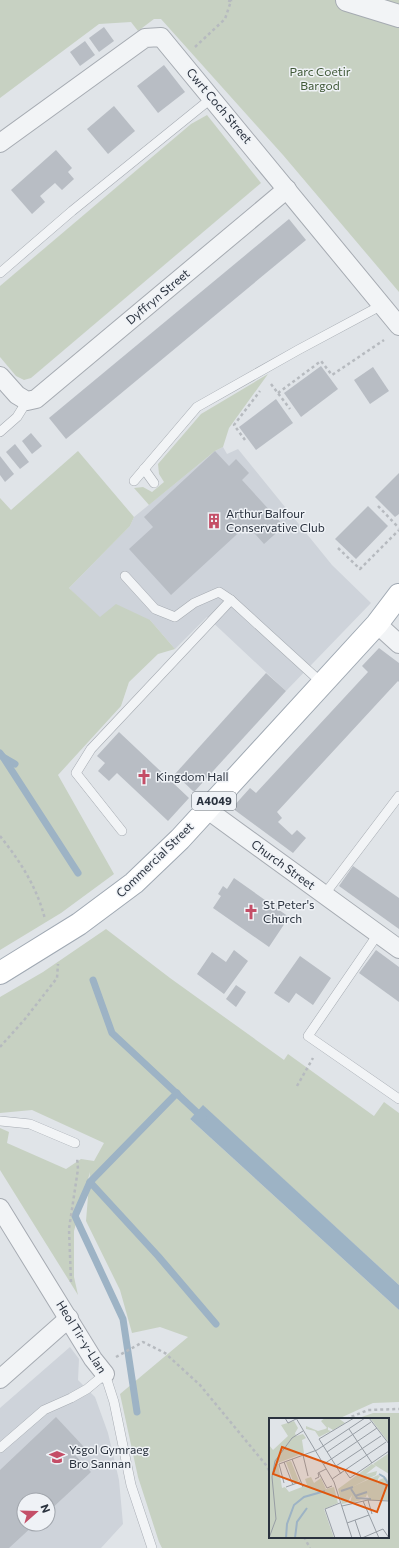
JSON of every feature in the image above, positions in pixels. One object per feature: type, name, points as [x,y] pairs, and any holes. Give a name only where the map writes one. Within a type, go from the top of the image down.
[{"type":"main road","name":"Commercial Street","points":[[0,973],[79,924],[134,883],[180,839],[323,684],[377,624],[399,595]]},
{"type":"street","points":[[347,0],[399,16]]},
{"type":"street","name":"Cwrt Coch Street","points":[[0,143],[145,38],[161,37],[382,305],[395,331]]},
{"type":"street","name":"Dyffryn Street","points":[[27,401],[36,399],[287,189]]},
{"type":"street","points":[[0,376],[17,395],[27,401]]},
{"type":"street","points":[[377,624],[399,644]]},
{"type":"street","name":"Church Street","points":[[207,808],[399,949]]},
{"type":"street","name":"Heol Tir-y-Llan","points":[[0,1208],[102,1370]]},
{"type":"street","points":[[0,1379],[65,1311]]},
{"type":"lane","points":[[0,273],[72,211],[212,98]]},
{"type":"lane","points":[[134,481],[197,407],[382,305]]},
{"type":"lane","points":[[0,432],[17,417],[27,401]]},
{"type":"lane","points":[[144,469],[154,483]]},
{"type":"lane","points":[[125,576],[156,609],[176,617],[194,603],[219,592],[231,600],[323,684]]},
{"type":"lane","points":[[122,831],[76,773],[91,749],[231,600]]},
{"type":"lane","points":[[324,895],[399,797]]},
{"type":"lane","points":[[378,934],[308,1036],[399,1099]]},
{"type":"lane","points":[[0,1121],[30,1124],[75,1143]]},
{"type":"lane","points":[[0,1448],[44,1410],[87,1389],[102,1370]]},
{"type":"lane","name":"Heol Tir-y-Llan","points":[[102,1370],[114,1402],[131,1485],[152,1548]]},
{"type":"path","points":[[194,48],[225,19],[231,0],[226,0]]},
{"type":"path","points":[[278,394],[321,361],[332,375],[395,331]]},
{"type":"path","points":[[268,380],[290,409]]},
{"type":"path","points":[[245,440],[234,425],[264,386]]},
{"type":"path","points":[[338,548],[360,569],[399,529],[378,506]]},
{"type":"path","points":[[0,836],[20,861],[40,898],[46,922]]},
{"type":"path","points":[[0,1047],[25,1019],[57,978],[58,961]]},
{"type":"path","points":[[297,1086],[307,1067],[323,1045]]},
{"type":"path","points":[[65,1311],[72,1296],[69,1229],[78,1169],[75,1143]]},
{"type":"path","points":[[102,1370],[143,1342],[165,1353],[200,1385],[266,1464],[269,1470]]},
{"type":"path","points":[[348,1418],[368,1410],[399,1409]]},
{"type":"path","points":[[305,1538],[310,1548]]},
{"type":"shaded area","points":[[223,447],[227,454],[238,449],[332,565],[371,603],[286,691],[207,617],[175,649],[150,620],[100,618],[69,588],[130,526],[134,517],[215,451]]},
{"type":"shaded area","name":"Ysgol Gymraeg Bro Sannan","points":[[70,1347],[79,1359],[78,1380],[95,1397],[108,1433],[119,1480],[123,1524],[101,1548],[0,1548],[0,1408]]},
{"type":"green space","name":"Parc Coetir Bargod","points":[[0,0],[399,0],[399,292],[283,155],[161,19],[154,19],[138,31],[131,22],[99,24],[0,98]]},
{"type":"green space","points":[[207,115],[261,183],[31,378],[24,380],[16,376],[0,357],[0,286],[191,124]]},
{"type":"green space","points":[[268,374],[229,428],[223,447],[215,451],[149,505],[134,488],[143,487],[152,492],[164,482],[159,474],[158,464],[201,414]]},
{"type":"green space","points":[[78,451],[134,517],[130,526],[69,588],[100,617],[116,604],[150,620],[175,649],[158,654],[129,682],[121,706],[58,775],[114,874],[61,913],[0,950],[0,498],[11,510]]},
{"type":"green space","points":[[106,929],[170,978],[284,1060],[288,1054],[374,1116],[384,1102],[399,1113],[399,1285],[203,1106],[190,1119],[399,1310],[399,1402],[373,1403],[340,1418],[269,1418],[269,1538],[389,1538],[389,1418],[359,1418],[373,1413],[399,1413],[399,1548],[162,1548],[138,1477],[120,1394],[188,1337],[160,1327],[132,1333],[120,1290],[86,1221],[90,1172],[74,1231],[74,1277],[78,1295],[0,1170],[0,1128],[9,1132],[7,1143],[66,1169],[81,1159],[94,1161],[104,1143],[32,1110],[0,1113],[0,997],[43,972]]},
{"type":"water","points":[[203,1105],[399,1285],[399,1310],[190,1119]]},
{"type":"building","points":[[104,27],[114,41],[99,52],[89,38]]},
{"type":"building","points":[[85,41],[95,55],[80,66],[70,52]]},
{"type":"building","points":[[164,65],[185,92],[158,113],[137,86]]},
{"type":"building","points":[[114,106],[135,131],[108,154],[87,129]]},
{"type":"building","points":[[56,150],[72,168],[68,172],[74,179],[62,190],[55,183],[40,196],[45,202],[32,214],[11,190]]},
{"type":"building","points":[[289,219],[306,240],[66,439],[49,418]]},
{"type":"building","points":[[321,366],[338,389],[301,417],[284,393]]},
{"type":"building","points":[[373,367],[389,391],[370,404],[354,380]]},
{"type":"building","points":[[276,399],[293,423],[256,450],[239,427]]},
{"type":"building","points":[[31,433],[42,446],[32,454],[22,441]]},
{"type":"building","points":[[15,444],[29,462],[20,469],[6,452]]},
{"type":"building","name":"Arthur Balfour Conservative Club","points":[[215,451],[229,466],[236,459],[249,473],[242,480],[284,526],[264,544],[247,525],[171,595],[129,549],[153,527],[144,517]]},
{"type":"building","points":[[0,456],[14,474],[5,482],[0,475]]},
{"type":"building","points":[[399,473],[399,514],[395,517],[375,497]]},
{"type":"building","points":[[368,506],[388,526],[356,559],[335,539]]},
{"type":"building","points":[[379,648],[399,663],[399,682],[398,681],[277,812],[282,818],[278,822],[292,835],[297,830],[306,838],[293,853],[232,808],[250,788],[256,793],[368,672],[362,666]]},
{"type":"building","points":[[266,673],[286,691],[194,792],[175,774]]},
{"type":"building","name":"Kingdom Hall","points":[[119,732],[189,798],[168,821],[117,773],[109,781],[98,771],[105,763],[97,756]]},
{"type":"building","points":[[353,866],[399,898],[399,929],[339,886]]},
{"type":"building","name":"St Peter's Church","points":[[234,878],[289,917],[269,947],[213,908],[221,896],[218,894],[223,886],[227,889]]},
{"type":"building","points":[[234,950],[248,961],[224,994],[197,974],[212,952],[226,962]]},
{"type":"building","points":[[376,950],[399,967],[399,1002],[359,973]]},
{"type":"building","points":[[300,956],[331,978],[313,1005],[296,993],[289,1003],[274,993]]},
{"type":"building","points":[[236,985],[246,992],[236,1007],[226,999]]},
{"type":"building","points":[[56,1417],[84,1447],[75,1455],[91,1472],[56,1505],[56,1492],[16,1492],[16,1532],[26,1532],[9,1548],[0,1548],[0,1470]]},
{"type":"waterway","points":[[0,753],[3,757],[15,764]]},
{"type":"waterway","points":[[3,757],[78,873]]},
{"type":"waterway","points":[[93,980],[112,1033],[203,1118]]},
{"type":"waterway","points":[[137,1412],[123,1319],[75,1216],[90,1182],[177,1093]]},
{"type":"waterway","points":[[90,1182],[158,1256],[216,1324]]},
{"type":"place","name":"Arthur Balfour Conservative Club","points":[[214,521]]},
{"type":"place","name":"Kingdom Hall","points":[[144,777]]},
{"type":"place","name":"St Peter's Church","points":[[251,912]]},
{"type":"place","name":"Ysgol Gymraeg Bro Sannan","points":[[57,1457]]}]
